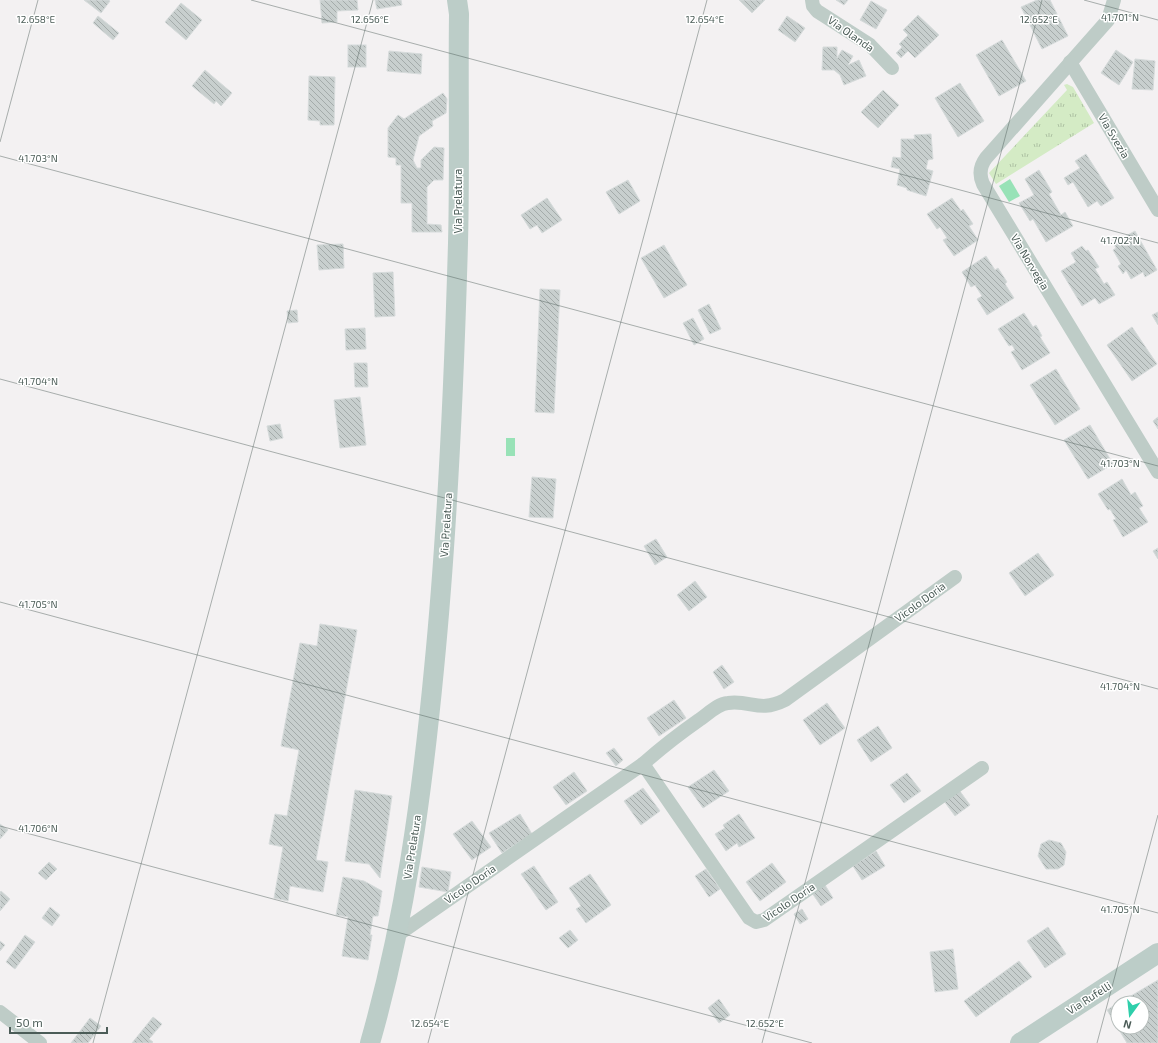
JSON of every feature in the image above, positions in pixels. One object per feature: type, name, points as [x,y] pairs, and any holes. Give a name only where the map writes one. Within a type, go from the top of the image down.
[{"type":"street","name":"Via Olanda","points":[[812,0],[812,3],[817,11],[870,45],[892,68]]},
{"type":"street","name":"Via Norvegia","points":[[1114,0],[1108,20],[986,158],[982,167],[981,179],[1158,472]]},
{"type":"street","name":"Via Prelatura","points":[[370,1043],[396,936],[414,836],[425,760],[440,613],[451,450],[458,240],[459,5]]},
{"type":"street","name":"Via Svezia","points":[[1070,62],[1158,210]]},
{"type":"street","name":"Vicolo Doria","points":[[396,936],[643,764],[663,746],[721,705],[734,703],[764,707],[772,706],[785,700],[955,577]]},
{"type":"street","name":"Vicolo Doria","points":[[643,764],[749,918],[756,922],[764,920],[982,768]]},
{"type":"street","name":"Via Rufelli","points":[[1020,1043],[1158,953]]},
{"type":"street","points":[[0,1012],[40,1043]]},
{"type":"green space","points":[[1067,84],[1073,87],[1094,123],[996,184],[989,173],[1067,90],[1064,85]]},
{"type":"shaded area","points":[[1010,179],[1020,196],[1009,202],[999,186]]},
{"type":"shaded area","points":[[506,438],[515,438],[515,456],[506,456]]},
{"type":"building","points":[[84,0],[108,0],[110,1],[101,13]]},
{"type":"building","points":[[320,0],[357,0],[358,10],[337,11],[337,22],[322,23]]},
{"type":"building","points":[[375,0],[401,0],[402,5],[377,9]]},
{"type":"building","points":[[739,0],[765,0],[752,13]]},
{"type":"building","points":[[836,0],[848,0],[844,5]]},
{"type":"building","points":[[1037,0],[1050,0],[1068,36],[1042,49],[1021,7]]},
{"type":"building","points":[[871,1],[887,10],[876,29],[860,20]]},
{"type":"building","points":[[181,3],[202,20],[186,40],[165,22]]},
{"type":"building","points":[[918,15],[939,35],[915,58],[908,51],[901,58],[896,53],[902,47],[899,44],[908,35],[903,30]]},
{"type":"building","points":[[98,16],[119,33],[113,40],[93,23]]},
{"type":"building","points":[[787,16],[805,28],[795,42],[778,30]]},
{"type":"building","points":[[1002,40],[1026,81],[999,96],[976,55]]},
{"type":"building","points":[[348,45],[366,45],[366,67],[348,67]]},
{"type":"building","points":[[823,47],[837,47],[837,58],[842,50],[853,56],[848,65],[859,60],[866,76],[844,85],[840,75],[834,70],[822,70]]},
{"type":"building","points":[[1116,50],[1133,62],[1119,85],[1101,73]]},
{"type":"building","points":[[389,51],[422,54],[421,74],[387,71]]},
{"type":"building","points":[[1135,59],[1155,61],[1153,90],[1132,89]]},
{"type":"building","points":[[205,70],[232,93],[221,106],[216,101],[214,104],[192,86]]},
{"type":"building","points":[[309,76],[335,77],[334,125],[320,125],[320,121],[308,120]]},
{"type":"building","points":[[960,83],[984,121],[958,137],[935,98]]},
{"type":"building","points":[[883,90],[899,105],[878,128],[861,112]]},
{"type":"building","points":[[443,93],[447,99],[446,113],[432,121],[433,126],[419,136],[413,160],[417,168],[421,168],[421,160],[434,147],[444,148],[443,180],[434,180],[427,187],[427,224],[441,225],[442,232],[412,232],[412,203],[401,203],[401,165],[396,165],[396,158],[388,157],[388,128],[398,115],[404,119]]},
{"type":"building","points":[[931,134],[933,159],[928,160],[926,169],[933,171],[926,196],[897,185],[900,169],[891,167],[893,157],[901,158],[901,139],[915,139],[914,135]]},
{"type":"building","points":[[1086,154],[1114,198],[1101,206],[1097,201],[1088,207],[1073,182],[1068,185],[1064,178],[1080,168],[1075,161]]},
{"type":"building","points":[[1039,170],[1052,192],[1049,194],[1061,215],[1065,212],[1073,226],[1046,242],[1033,219],[1030,221],[1019,203],[1034,195],[1025,179]]},
{"type":"building","points":[[628,180],[640,201],[619,214],[606,192]]},
{"type":"building","points":[[547,198],[562,220],[542,233],[537,225],[530,229],[521,215]]},
{"type":"building","points":[[952,198],[961,211],[963,209],[973,224],[969,226],[978,240],[954,256],[943,240],[947,238],[940,227],[937,229],[927,214]]},
{"type":"building","points":[[1135,231],[1157,270],[1145,277],[1143,272],[1131,279],[1126,270],[1123,274],[1118,266],[1121,264],[1113,250],[1116,248],[1113,243]]},
{"type":"building","points":[[343,244],[344,268],[319,270],[317,245]]},
{"type":"building","points":[[664,245],[687,285],[664,298],[641,258]]},
{"type":"building","points":[[1082,246],[1086,251],[1088,250],[1099,267],[1095,269],[1104,284],[1107,282],[1115,295],[1099,304],[1095,298],[1082,306],[1061,271],[1076,262],[1071,253]]},
{"type":"building","points":[[986,256],[995,270],[998,268],[1007,282],[1005,284],[1014,298],[987,315],[977,299],[982,296],[975,285],[971,287],[962,272]]},
{"type":"building","points":[[393,272],[395,316],[375,317],[373,273]]},
{"type":"building","points":[[540,289],[560,290],[554,413],[535,412]]},
{"type":"building","points":[[709,304],[721,329],[710,334],[698,310]]},
{"type":"building","points":[[297,310],[298,322],[288,323],[287,311]]},
{"type":"building","points":[[1158,312],[1158,325],[1152,315]]},
{"type":"building","points":[[1024,313],[1033,327],[1036,325],[1042,336],[1040,337],[1050,353],[1022,370],[1011,352],[1015,350],[1012,345],[1009,346],[998,329]]},
{"type":"building","points":[[693,318],[704,339],[694,345],[683,323]]},
{"type":"building","points":[[1132,327],[1157,364],[1132,381],[1107,345]]},
{"type":"building","points":[[365,328],[366,349],[346,350],[345,329]]},
{"type":"building","points":[[354,363],[367,363],[368,387],[355,387]]},
{"type":"building","points":[[1056,369],[1080,409],[1055,425],[1030,385]]},
{"type":"building","points":[[360,397],[366,445],[340,448],[334,400]]},
{"type":"building","points":[[1158,417],[1158,429],[1153,421]]},
{"type":"building","points":[[280,424],[283,438],[270,441],[267,426]]},
{"type":"building","points":[[1090,425],[1113,464],[1088,479],[1064,440]]},
{"type":"building","points":[[532,477],[556,479],[553,518],[529,517]]},
{"type":"building","points":[[1122,479],[1131,495],[1135,492],[1143,506],[1139,508],[1148,522],[1123,537],[1113,520],[1116,519],[1110,509],[1108,510],[1098,494]]},
{"type":"building","points":[[656,539],[667,557],[655,565],[644,546]]},
{"type":"building","points":[[1158,548],[1158,559],[1153,551]]},
{"type":"building","points":[[1038,553],[1054,575],[1025,596],[1009,573]]},
{"type":"building","points":[[695,581],[707,597],[689,611],[677,595]]},
{"type":"building","points":[[320,624],[357,630],[316,860],[328,862],[323,892],[290,886],[288,901],[274,898],[283,847],[269,844],[275,814],[287,816],[299,750],[281,746],[300,643],[317,646]]},
{"type":"building","points":[[722,665],[734,682],[724,689],[713,672]]},
{"type":"building","points":[[674,700],[686,718],[659,736],[647,718]]},
{"type":"building","points":[[827,703],[845,728],[820,745],[803,720]]},
{"type":"building","points":[[878,726],[892,748],[871,762],[857,740]]},
{"type":"building","points":[[614,748],[623,760],[616,766],[606,753]]},
{"type":"building","points":[[714,770],[729,791],[703,808],[688,787]]},
{"type":"building","points":[[574,772],[587,791],[566,805],[553,787]]},
{"type":"building","points":[[907,773],[921,791],[904,803],[890,785]]},
{"type":"building","points":[[643,788],[660,811],[641,825],[624,801]]},
{"type":"building","points":[[355,790],[392,796],[380,878],[369,864],[345,861]]},
{"type":"building","points":[[959,790],[970,805],[955,816],[944,801]]},
{"type":"building","points":[[520,814],[532,834],[502,853],[489,833]]},
{"type":"building","points":[[739,814],[755,838],[739,847],[737,843],[726,851],[715,834],[725,828],[723,825]]},
{"type":"building","points":[[472,821],[491,847],[472,860],[453,834]]},
{"type":"building","points":[[0,824],[8,830],[0,839]]},
{"type":"building","points":[[1049,840],[1061,843],[1066,852],[1064,865],[1058,869],[1046,869],[1038,856],[1041,844]]},
{"type":"building","points":[[876,851],[885,866],[862,880],[853,866]]},
{"type":"building","points":[[49,862],[57,869],[46,880],[38,873]]},
{"type":"building","points":[[772,863],[786,882],[760,901],[746,882]]},
{"type":"building","points":[[534,866],[558,902],[546,910],[521,874]]},
{"type":"building","points":[[422,867],[451,872],[448,892],[419,887]]},
{"type":"building","points":[[706,869],[720,889],[709,897],[695,876]]},
{"type":"building","points":[[590,874],[611,905],[586,923],[576,909],[581,906],[569,888]]},
{"type":"building","points":[[343,877],[364,881],[382,891],[378,916],[373,916],[368,960],[342,956],[348,917],[336,915]]},
{"type":"building","points":[[825,885],[833,898],[821,906],[812,893]]},
{"type":"building","points":[[1,891],[10,899],[0,911],[0,892]]},
{"type":"building","points":[[50,907],[60,915],[52,926],[42,918]]},
{"type":"building","points":[[802,909],[808,919],[800,924],[794,914]]},
{"type":"building","points":[[1048,927],[1066,954],[1045,968],[1027,941]]},
{"type":"building","points":[[570,930],[578,940],[568,948],[559,938]]},
{"type":"building","points":[[25,935],[35,942],[15,969],[6,962]]},
{"type":"building","points":[[0,941],[5,945],[0,951]]},
{"type":"building","points":[[953,949],[958,989],[935,992],[930,952]]},
{"type":"building","points":[[1019,961],[1032,977],[976,1017],[964,1001]]},
{"type":"building","points":[[1158,980],[1158,1043],[1127,1043],[1122,1035],[1150,1035],[1150,995],[1133,995]]},
{"type":"building","points":[[719,999],[730,1015],[719,1023],[708,1008]]},
{"type":"building","points":[[1110,1008],[1110,1015],[1107,1010]]},
{"type":"building","points":[[153,1017],[162,1024],[149,1039],[153,1042],[132,1043]]},
{"type":"building","points":[[90,1018],[101,1026],[88,1043],[71,1043]]}]
